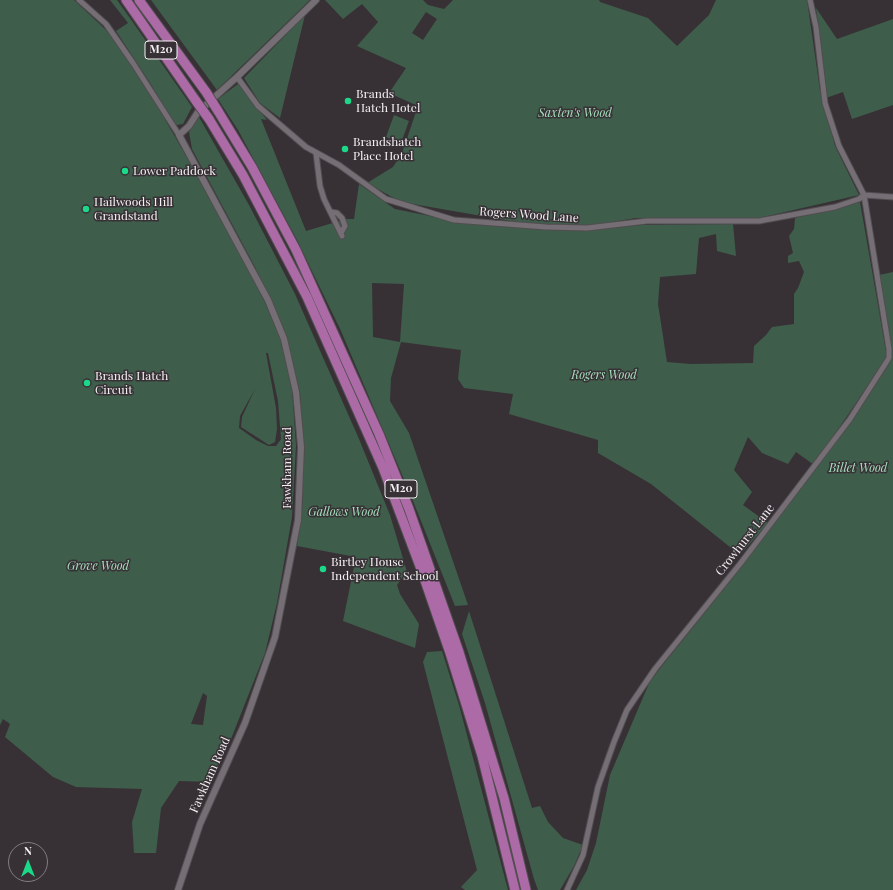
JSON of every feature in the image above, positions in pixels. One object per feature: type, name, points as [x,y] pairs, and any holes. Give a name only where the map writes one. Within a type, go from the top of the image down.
[{"type":"highway","name":"M20","points":[[126,0],[209,119],[243,175],[307,297],[382,468],[421,569],[450,653],[486,770],[516,890]]},
{"type":"highway","name":"M20","points":[[139,0],[206,92],[252,167],[296,250],[379,434],[406,502],[459,652],[504,798],[526,890]]},
{"type":"street","points":[[79,0],[106,24],[179,135],[189,126],[198,112],[237,78],[316,0]]},
{"type":"street","name":"Crowhurst Lane","points":[[567,890],[583,855],[598,787],[627,710],[655,669],[740,564],[850,419],[889,358],[889,349],[864,195],[839,146],[825,103],[816,27],[810,0]]},
{"type":"street","name":"Rogers Wood Lane","points":[[237,78],[258,106],[316,153],[386,199],[454,220],[546,227],[587,228],[647,221],[759,222],[835,207],[859,199],[864,195]]},
{"type":"street","name":"Fawkham Road","points":[[178,890],[200,824],[245,723],[275,637],[298,520],[300,447],[296,392],[284,339],[268,300],[179,135]]},
{"type":"street","points":[[316,153],[320,186],[330,212],[337,213],[342,218],[345,226],[342,234]]},
{"type":"street","points":[[318,164],[327,159]]},
{"type":"street","points":[[864,195],[893,197]]},
{"type":"green space","name":"Brands Hatch Circuit","points":[[0,0],[74,0],[106,30],[121,48],[155,102],[232,236],[280,336],[292,390],[296,445],[292,517],[277,603],[265,653],[229,744],[211,782],[179,781],[161,808],[156,853],[134,853],[132,822],[142,789],[76,787],[53,777],[5,737],[10,724],[3,719],[0,725]],"holes":[[[266,353],[268,353],[278,401],[281,439],[276,446],[268,446],[256,440],[239,428],[240,416],[255,389],[242,417],[241,427],[269,445],[275,442],[277,429],[276,408]],[[203,693],[207,696],[203,725],[191,724]]]},
{"type":"green space","points":[[110,0],[117,0],[192,107],[183,124],[177,125],[173,123],[152,86],[116,31],[128,23]]},
{"type":"green space","points":[[151,0],[310,0],[217,90]]},
{"type":"green space","name":"Saxten's Wood","points":[[325,0],[423,0],[428,5],[444,9],[453,0],[599,0],[600,2],[648,18],[677,46],[709,15],[716,0],[807,0],[820,90],[835,146],[859,195],[759,218],[636,218],[588,226],[534,225],[401,202],[367,183],[393,167],[402,153],[418,106],[389,93],[406,68],[357,46],[378,22],[362,4],[343,19]],"holes":[[[426,12],[437,19],[423,40],[412,33]]]},
{"type":"green space","points":[[816,8],[837,39],[893,19],[893,105],[852,119],[843,92],[826,98]]},
{"type":"green space","points":[[305,15],[280,118],[260,103],[244,78]]},
{"type":"green space","name":"Rogers Wood","points":[[238,84],[267,120],[261,119],[306,231],[346,219],[354,219],[359,184],[395,209],[465,223],[583,231],[640,225],[733,224],[736,256],[717,251],[716,234],[699,238],[696,274],[660,277],[658,304],[667,362],[691,364],[753,363],[754,346],[772,327],[794,324],[794,294],[804,272],[799,261],[788,263],[788,256],[793,253],[789,236],[794,229],[795,218],[860,202],[887,357],[814,465],[796,452],[788,464],[762,453],[748,437],[734,470],[752,492],[743,505],[768,523],[740,555],[651,484],[598,453],[598,440],[509,414],[513,394],[464,388],[458,379],[461,350],[401,342],[391,378],[390,401],[409,433],[468,605],[455,606],[409,491],[341,331],[296,238],[238,130],[218,99]],"holes":[[[372,283],[404,284],[400,342],[373,337]]]},
{"type":"green space","points":[[394,115],[409,121],[401,143],[386,137]]},
{"type":"green space","name":"Gallows Wood","points":[[199,117],[249,205],[295,294],[359,439],[390,515],[407,572],[397,585],[400,594],[419,624],[415,648],[343,621],[356,557],[297,546],[303,499],[303,448],[300,392],[287,341],[255,267],[192,149],[189,132]]},
{"type":"green space","name":"Billet Wood","points":[[893,272],[893,890],[576,890],[587,870],[596,843],[610,775],[650,681],[741,567],[835,440],[892,358],[879,275]]},
{"type":"green space","points":[[469,611],[532,808],[540,806],[548,822],[563,838],[583,845],[574,866],[560,890],[538,890],[534,879],[485,703],[462,634]]},
{"type":"green space","points":[[442,651],[459,705],[508,890],[465,890],[461,887],[477,870],[423,662],[427,652]]},
{"type":"place","name":"Brands Hatch Hotel","points":[[348,101]]},
{"type":"place","name":"Brandshatch Place Hotel","points":[[345,149]]},
{"type":"place","name":"Lower Paddock","points":[[125,171]]},
{"type":"place","name":"Hailwoods Hill Grandstand","points":[[86,209]]},
{"type":"place","name":"Brands Hatch Circuit","points":[[87,383]]},
{"type":"place","name":"Birtley House Independent School","points":[[323,569]]},
{"type":"park label","name":"Grove Wood","points":[[98,566]]}]
